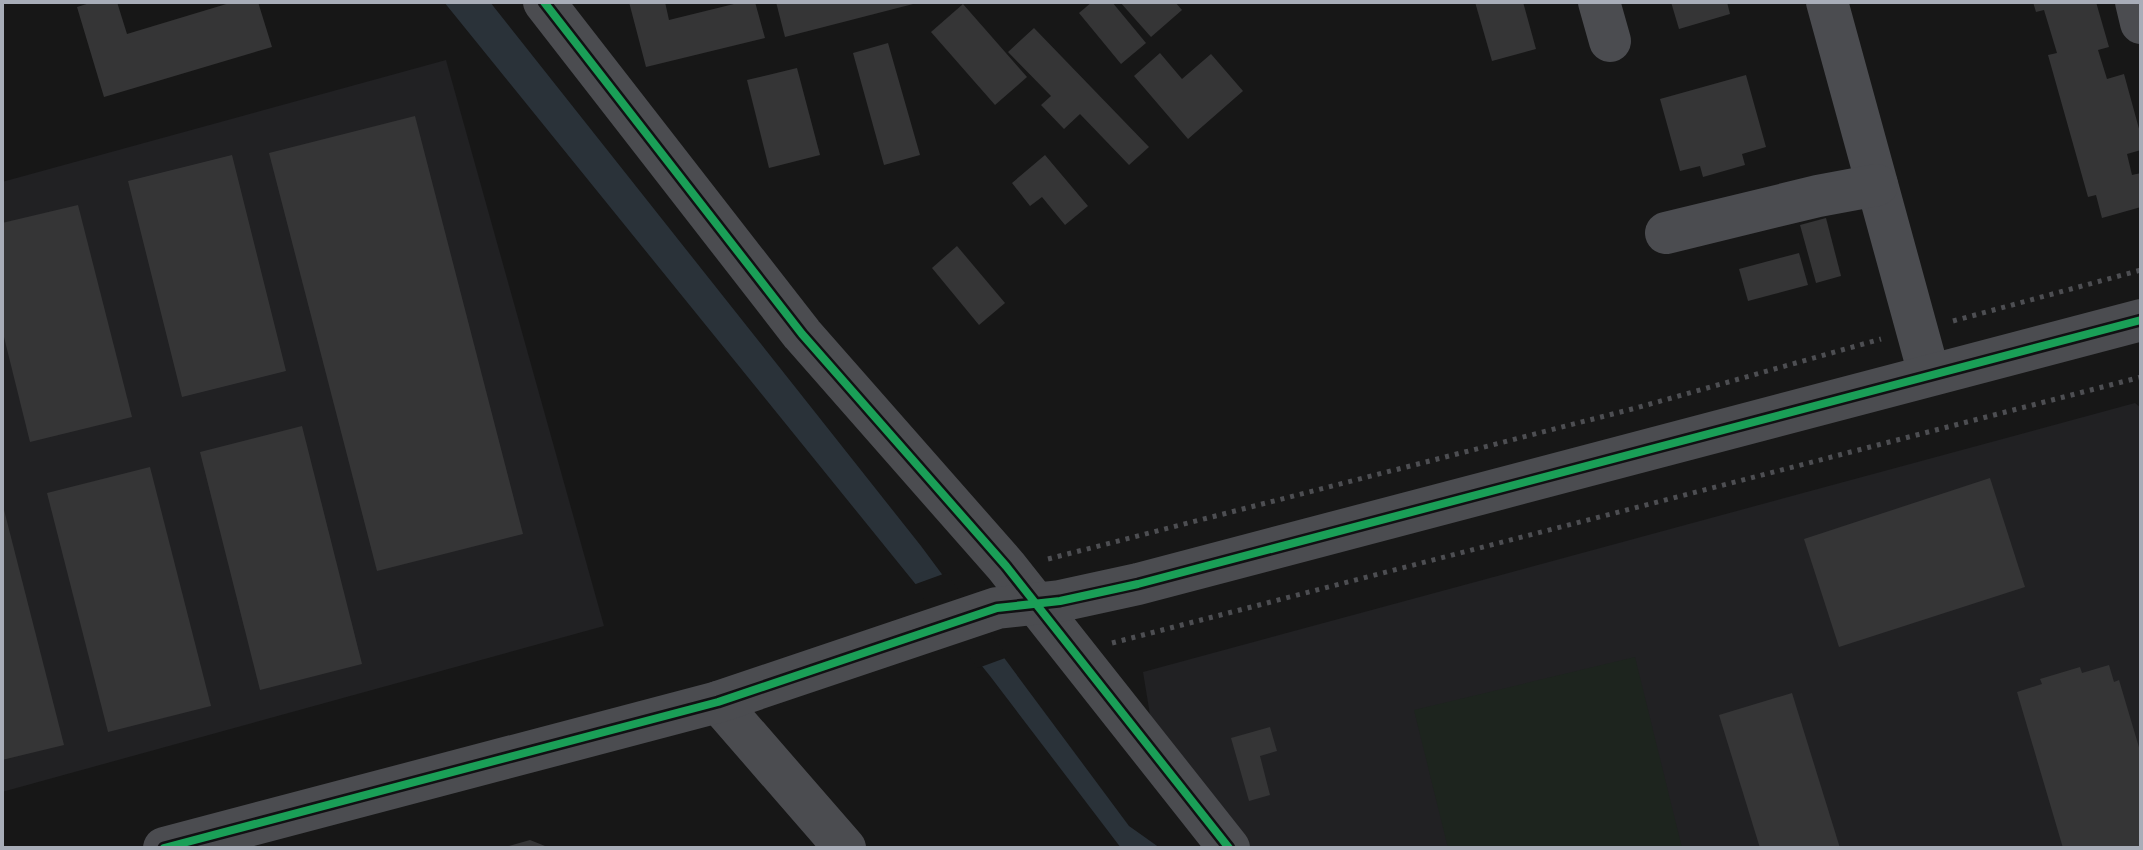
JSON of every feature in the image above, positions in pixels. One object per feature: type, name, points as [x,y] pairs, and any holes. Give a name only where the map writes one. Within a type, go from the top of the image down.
[{"type":"street","points":[[544,2],[802,334],[1006,566],[1016,606],[1076,653],[1229,848]]},
{"type":"street","points":[[1827,2],[1929,374]]},
{"type":"street","points":[[2136,2],[2141,23]]},
{"type":"street","points":[[1666,233],[1877,185]]},
{"type":"street","points":[[164,848],[718,702],[942,627],[1016,606],[1060,601],[1138,584],[2141,320]]},
{"type":"street","points":[[718,702],[845,848]]},
{"type":"path","points":[[1006,566],[1067,555],[1636,408],[2141,270]]},
{"type":"path","points":[[1076,653],[2141,377]]},
{"type":"shaded area","points":[[444,2],[490,2],[921,546],[1129,826],[1160,848],[1121,848],[990,676]]},
{"type":"shaded area","points":[[446,60],[604,626],[2,792],[2,182]]},
{"type":"shaded area","points":[[2135,403],[2141,408],[2141,848],[1251,848],[1151,721],[1143,672]]},
{"type":"shaded area","points":[[1635,657],[1682,848],[1448,848],[1414,710]]},
{"type":"pier","points":[[946,573],[1008,657],[978,668],[913,585]]},
{"type":"building","points":[[93,2],[117,2],[127,34],[233,2],[258,2],[272,47],[104,97],[77,7]]},
{"type":"building","points":[[629,2],[665,2],[669,20],[742,2],[755,2],[765,38],[646,67]]},
{"type":"building","points":[[776,2],[917,2],[917,3],[785,37]]},
{"type":"building","points":[[1092,2],[1112,2],[1146,43],[1121,64],[1079,13]]},
{"type":"building","points":[[1120,2],[1175,2],[1182,10],[1151,37]]},
{"type":"building","points":[[1475,2],[1523,2],[1536,49],[1492,61]]},
{"type":"building","points":[[1671,2],[1727,2],[1730,14],[1679,29]]},
{"type":"building","points":[[2033,2],[2096,2],[2109,47],[2098,50],[2107,79],[2124,74],[2141,136],[2141,150],[2127,154],[2132,175],[2141,173],[2141,207],[2102,218],[2096,195],[2088,197],[2048,55],[2057,53],[2044,10],[2036,12]]},
{"type":"building","points":[[963,4],[1027,77],[995,105],[931,32]]},
{"type":"building","points":[[1034,28],[1149,147],[1129,165],[1080,114],[1064,129],[1041,105],[1051,96],[1008,52]]},
{"type":"building","points":[[888,43],[920,155],[884,165],[853,53]]},
{"type":"building","points":[[1160,53],[1182,79],[1211,54],[1243,91],[1188,139],[1134,76]]},
{"type":"building","points":[[797,68],[820,155],[769,168],[747,80]]},
{"type":"building","points":[[1746,75],[1766,147],[1742,154],[1745,165],[1703,177],[1700,166],[1680,171],[1660,99]]},
{"type":"building","points":[[415,116],[523,534],[377,571],[269,153]]},
{"type":"building","points":[[232,155],[286,371],[182,397],[128,181]]},
{"type":"building","points":[[1045,155],[1088,206],[1065,225],[1042,197],[1030,206],[1012,183]]},
{"type":"building","points":[[78,205],[132,417],[30,442],[2,329],[2,223]]},
{"type":"building","points":[[1826,218],[1841,276],[1816,283],[1800,225]]},
{"type":"building","points":[[957,246],[1005,303],[979,325],[932,268]]},
{"type":"building","points":[[1799,253],[1808,285],[1748,301],[1739,269]]},
{"type":"building","points":[[302,426],[362,664],[260,690],[200,452]]},
{"type":"building","points":[[150,467],[211,706],[108,732],[47,493]]},
{"type":"building","points":[[1990,478],[2025,587],[1839,647],[1804,539]]},
{"type":"building","points":[[2,502],[64,745],[2,760]]},
{"type":"building","points":[[2109,665],[2114,682],[2119,680],[2141,754],[2141,848],[2063,848],[2017,692],[2042,684],[2040,679],[2080,667],[2082,673]]},
{"type":"building","points":[[1792,693],[1840,848],[1760,848],[1719,715]]},
{"type":"building","points":[[1270,727],[1277,751],[1260,756],[1270,795],[1249,801],[1231,738]]},
{"type":"building","points":[[530,840],[550,848],[505,848],[505,847]]},
{"type":"cycle path","points":[[544,2],[802,334],[1006,566],[1229,848]]},
{"type":"cycle path","points":[[164,848],[718,702],[997,608],[1060,601],[1138,584],[2141,320]]}]
